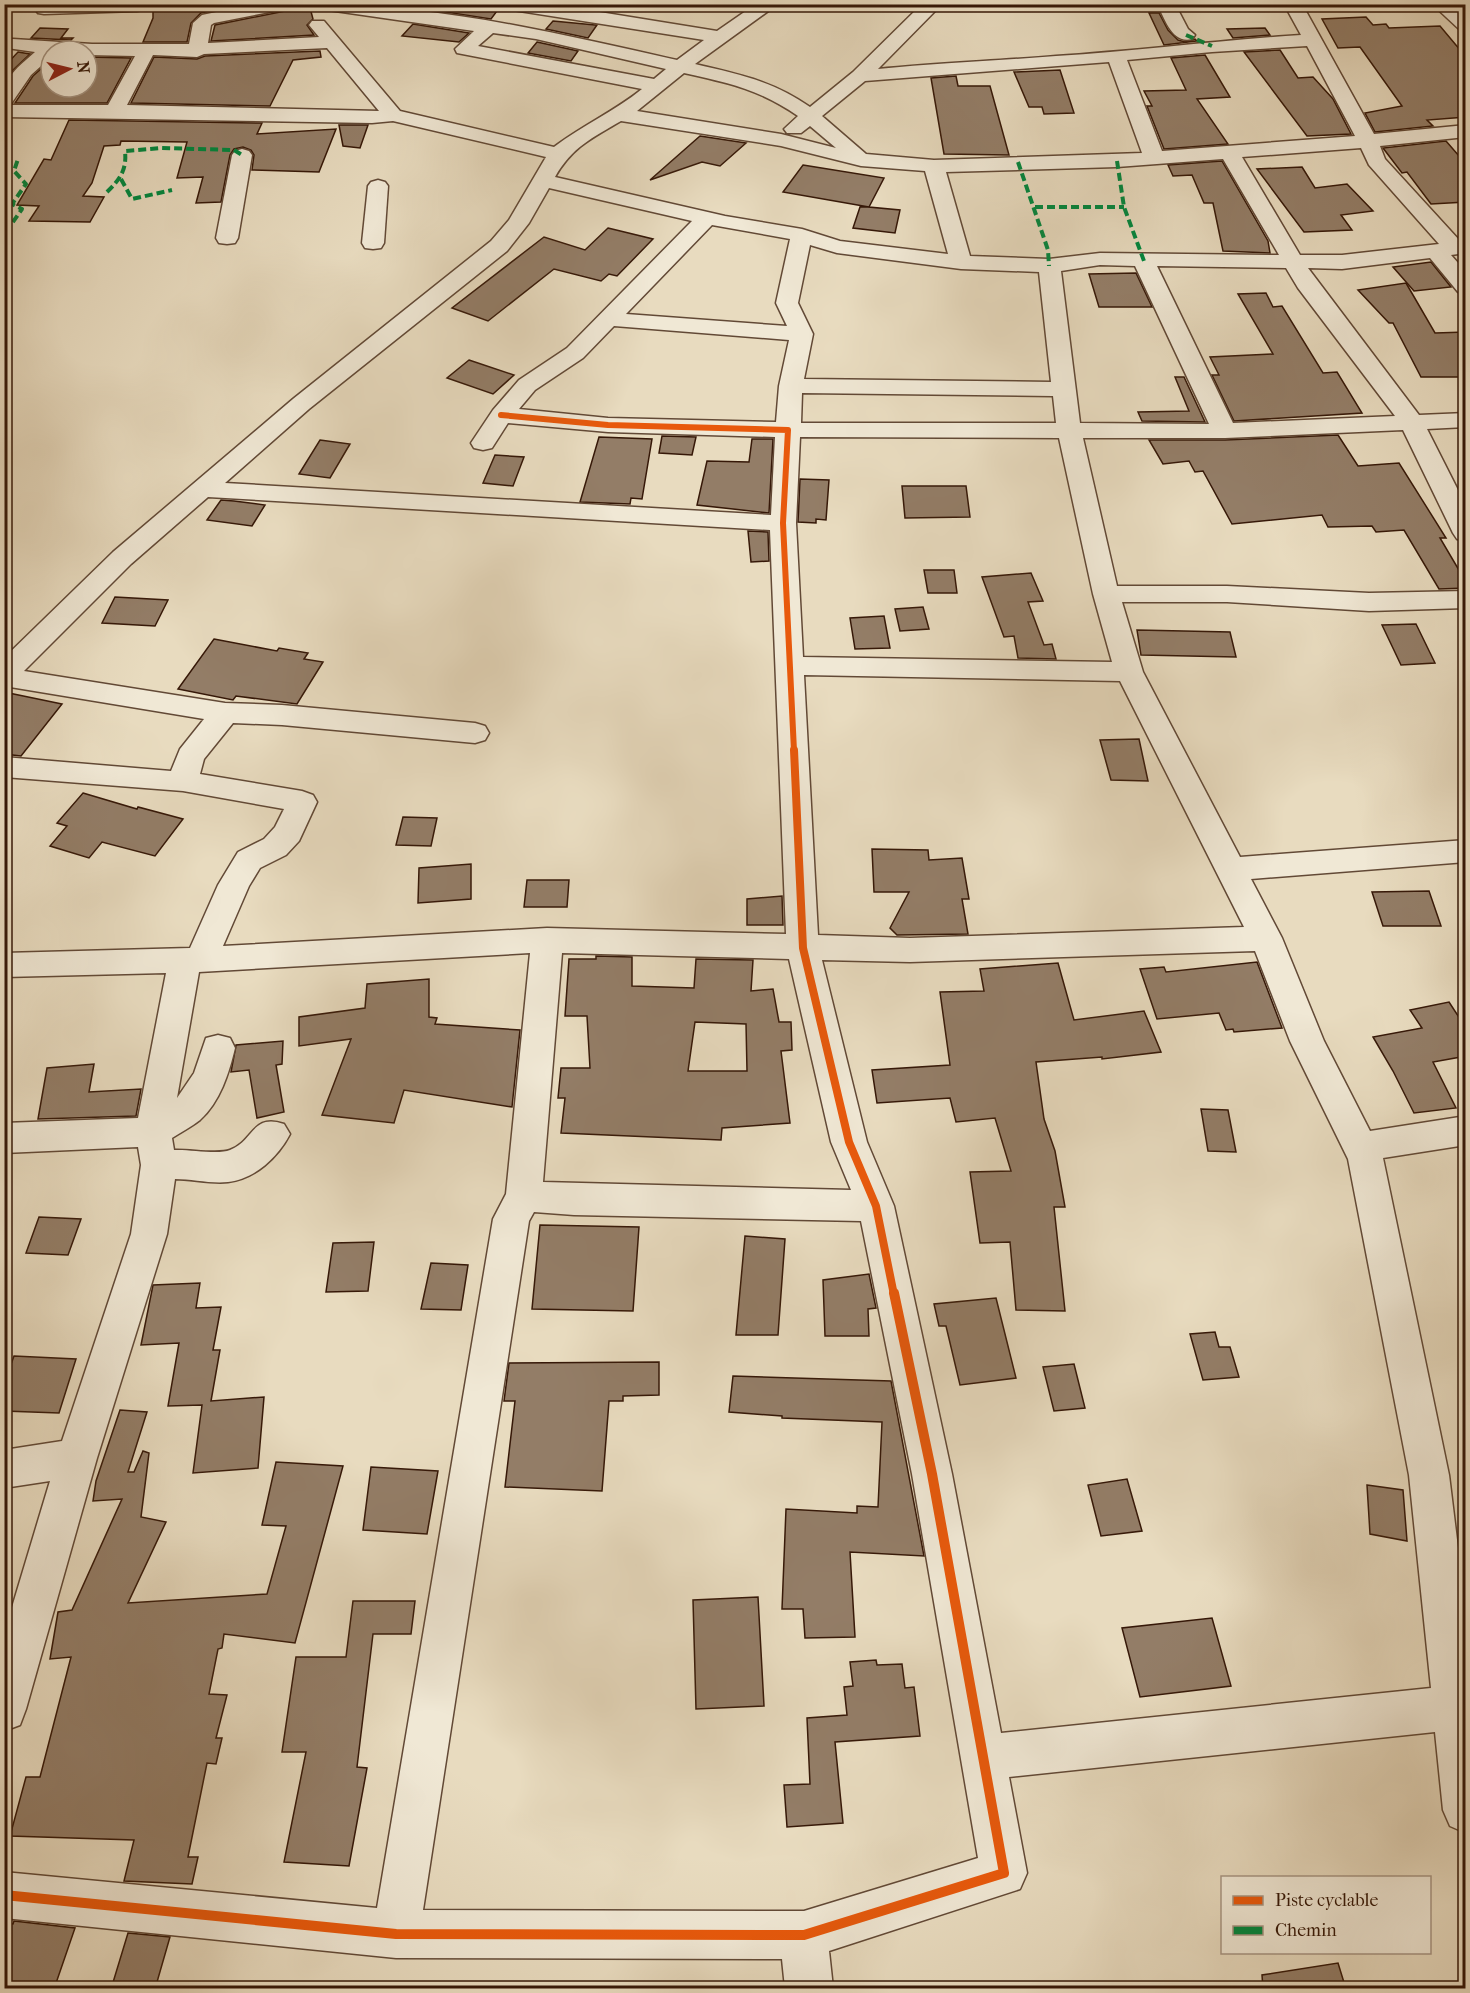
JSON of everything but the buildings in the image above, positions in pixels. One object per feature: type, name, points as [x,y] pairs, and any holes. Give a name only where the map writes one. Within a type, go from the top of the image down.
[{"type":"street","points":[[197,51],[202,23],[208,19],[285,4]]},
{"type":"street","points":[[304,4],[330,42],[393,115]]},
{"type":"street","points":[[321,4],[536,34],[749,82],[811,108],[861,160]]},
{"type":"street","points":[[507,4],[617,19],[721,37]]},
{"type":"street","points":[[7,670],[122,558],[301,404],[499,246],[518,223],[558,154],[616,114],[634,105],[698,52],[769,4]]},
{"type":"street","points":[[781,140],[811,108],[860,76],[933,4]]},
{"type":"street","points":[[1166,4],[1181,32],[1186,35]]},
{"type":"street","points":[[1293,4],[1368,141],[1376,161],[1452,248],[1466,286]]},
{"type":"street","points":[[1440,4],[1466,26]]},
{"type":"street","points":[[39,47],[13,44],[39,16],[134,15],[127,49]]},
{"type":"street","points":[[489,27],[464,49],[659,86]]},
{"type":"street","points":[[860,76],[941,68],[1057,62],[1212,46],[1313,40]]},
{"type":"street","points":[[99,49],[197,51],[330,42]]},
{"type":"street","points":[[114,111],[147,50]]},
{"type":"street","points":[[1116,56],[1154,157]]},
{"type":"street","points":[[4,99],[24,71],[39,58]]},
{"type":"street","points":[[4,111],[372,117],[393,115],[558,154]]},
{"type":"street","points":[[616,114],[781,140],[861,160],[934,166],[1018,162],[1078,163],[1368,141],[1466,131]]},
{"type":"street","points":[[1229,152],[1306,283],[1411,421],[1466,532]]},
{"type":"street","points":[[227,238],[242,154]]},
{"type":"street","points":[[934,166],[961,262]]},
{"type":"street","points":[[542,180],[707,218],[802,235],[837,247],[961,262],[1049,266],[1100,259],[1342,262],[1452,248]]},
{"type":"street","points":[[373,243],[378,186]]},
{"type":"street","points":[[707,218],[575,353],[527,385],[492,429],[608,425],[788,430],[1225,431],[1466,420]]},
{"type":"street","points":[[4,1895],[396,1934],[804,1935],[1004,1873],[932,1474],[876,1206],[849,1142],[803,948],[783,523],[791,386],[802,334],[787,303],[802,235]]},
{"type":"street","points":[[1144,261],[1225,431]]},
{"type":"street","points":[[1049,266],[1069,430],[1106,594],[1129,672],[1266,938],[1307,1041],[1366,1159],[1429,1475],[1464,1787]]},
{"type":"street","points":[[609,319],[802,334]]},
{"type":"street","points":[[791,386],[1063,389]]},
{"type":"street","points":[[203,489],[783,523]]},
{"type":"street","points":[[1106,594],[1227,594],[1369,602],[1466,599]]},
{"type":"street","points":[[789,666],[1129,672]]},
{"type":"street","points":[[7,670],[225,713],[282,715],[475,733]]},
{"type":"street","points":[[183,781],[190,756],[225,713]]},
{"type":"street","points":[[4,767],[81,775],[183,781],[302,802],[288,832],[275,847],[249,860],[234,885],[215,932],[193,960],[156,1149],[149,1234],[77,1458],[4,1709]]},
{"type":"street","points":[[1230,869],[1466,851]]},
{"type":"street","points":[[4,965],[193,960],[547,940],[910,950],[1266,938]]},
{"type":"street","points":[[396,1934],[511,1219],[524,1196],[547,940]]},
{"type":"street","points":[[156,1149],[198,1098],[211,1075],[219,1048]]},
{"type":"street","points":[[1360,1147],[1466,1130]]},
{"type":"street","points":[[4,1138],[156,1149],[194,1164],[228,1167],[250,1158],[272,1134]]},
{"type":"street","points":[[524,1196],[574,1200],[876,1206]]},
{"type":"street","points":[[4,1469],[77,1458]]},
{"type":"street","points":[[983,1757],[1455,1708]]},
{"type":"street","points":[[804,1935],[809,1989]]},
{"type":"marked path","points":[[1186,35],[1212,46]]},
{"type":"marked path","points":[[107,192],[125,170],[125,151],[162,148],[234,150],[242,155]]},
{"type":"marked path","points":[[6,232],[22,209],[12,204],[26,184],[14,171],[18,159]]},
{"type":"marked path","points":[[1117,161],[1124,207],[1144,261]]},
{"type":"marked path","points":[[1018,162],[1048,250],[1049,266]]},
{"type":"marked path","points":[[121,179],[132,199],[172,190]]},
{"type":"marked path","points":[[1035,207],[1124,207]]},
{"type":"cycle path","points":[[4,1895],[396,1934],[804,1935],[1004,1873],[932,1474],[876,1206],[849,1142],[803,948],[783,523],[788,430],[608,425],[501,415]]}]
